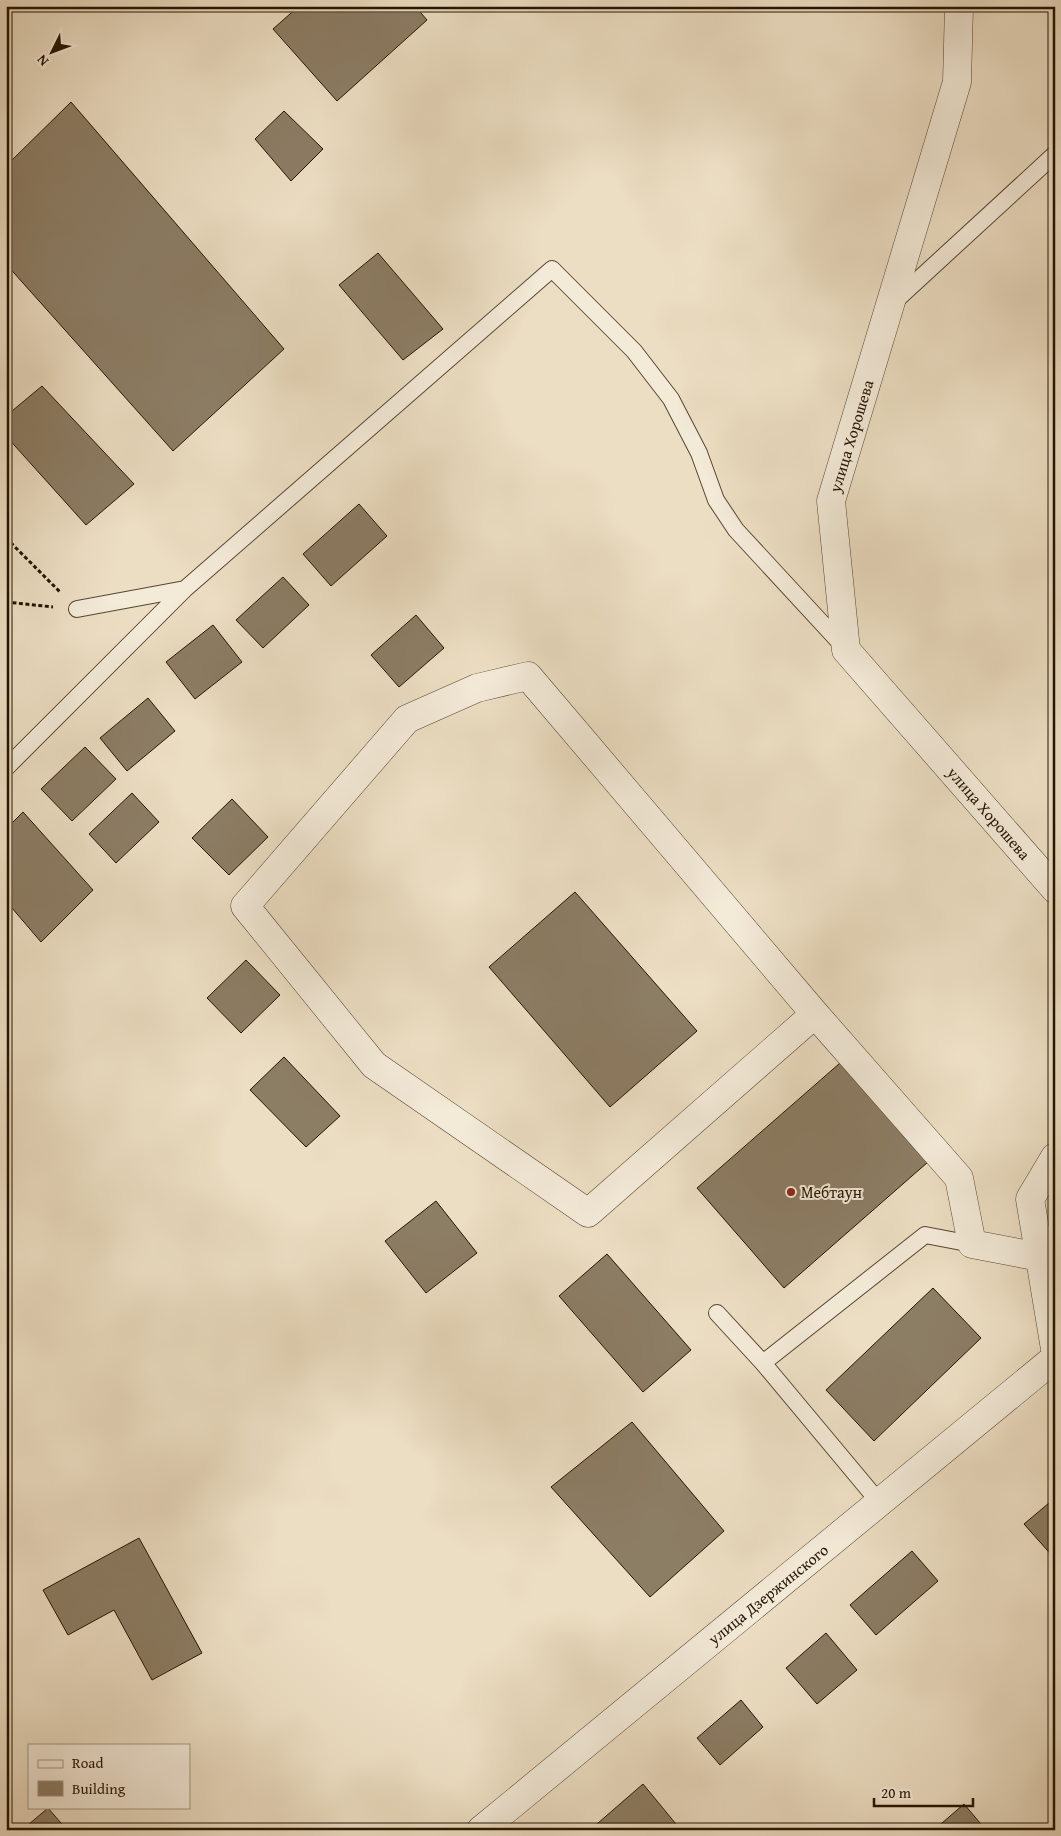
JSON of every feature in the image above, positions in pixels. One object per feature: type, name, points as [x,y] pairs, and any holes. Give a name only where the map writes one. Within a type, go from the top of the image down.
[{"type":"street","name":"улица Хорошева","points":[[959,6],[957,82],[831,501],[846,650],[1055,889]]},
{"type":"street","points":[[815,1014],[588,1213],[374,1064],[245,906],[407,719],[477,688],[528,676],[815,1014],[959,1178],[972,1244],[1040,1257]]},
{"type":"street","points":[[1055,1157],[1030,1199],[1055,1349]]},
{"type":"street","name":"улица Дзержинского","points":[[481,1830],[1055,1358]]},
{"type":"lane","points":[[890,306],[1055,154]]},
{"type":"lane","points":[[6,768],[185,589],[552,269],[634,351],[671,398],[699,453],[716,500],[736,530],[846,650]]},
{"type":"lane","points":[[77,609],[185,589]]},
{"type":"lane","points":[[763,1363],[925,1235],[972,1244]]},
{"type":"lane","points":[[717,1313],[763,1363],[879,1502]]},
{"type":"path","points":[[6,538],[77,609]]},
{"type":"path","points":[[6,602],[77,609]]},
{"type":"building","points":[[299,6],[415,6],[427,20],[337,101],[273,29]]},
{"type":"building","points":[[71,102],[284,349],[173,451],[6,264],[6,166]]},
{"type":"building","points":[[284,111],[323,149],[291,181],[255,139]]},
{"type":"building","points":[[378,253],[443,329],[403,360],[339,285]]},
{"type":"building","points":[[42,386],[134,484],[86,525],[6,436],[6,416]]},
{"type":"building","points":[[359,504],[387,536],[331,586],[303,554]]},
{"type":"building","points":[[283,577],[309,605],[263,648],[236,620]]},
{"type":"building","points":[[416,615],[444,648],[399,687],[371,655]]},
{"type":"building","points":[[213,625],[242,662],[195,699],[166,662]]},
{"type":"building","points":[[148,698],[175,731],[127,771],[100,738]]},
{"type":"building","points":[[85,747],[116,779],[72,821],[41,789]]},
{"type":"building","points":[[132,793],[159,822],[116,863],[89,834]]},
{"type":"building","points":[[232,799],[268,837],[229,875],[192,838]]},
{"type":"building","points":[[23,812],[93,890],[41,942],[6,901],[6,829]]},
{"type":"building","points":[[575,892],[697,1031],[610,1107],[489,967]]},
{"type":"building","points":[[246,960],[280,995],[241,1033],[207,998]]},
{"type":"building","points":[[284,1057],[340,1116],[306,1147],[250,1090]]},
{"type":"building","points":[[840,1063],[928,1162],[784,1288],[697,1188]]},
{"type":"building","points":[[436,1201],[477,1253],[426,1293],[385,1241]]},
{"type":"building","points":[[607,1254],[691,1350],[643,1392],[559,1296]]},
{"type":"building","points":[[933,1288],[981,1338],[874,1441],[826,1390]]},
{"type":"building","points":[[632,1422],[724,1531],[650,1597],[551,1487]]},
{"type":"building","points":[[1055,1498],[1055,1559],[1024,1524]]},
{"type":"building","points":[[139,1538],[202,1653],[152,1680],[114,1610],[68,1635],[43,1590]]},
{"type":"building","points":[[912,1551],[938,1581],[876,1635],[850,1605]]},
{"type":"building","points":[[826,1633],[857,1670],[817,1704],[786,1668]]},
{"type":"building","points":[[741,1700],[763,1727],[720,1765],[697,1738]]},
{"type":"building","points":[[643,1784],[676,1824],[669,1830],[590,1830]]},
{"type":"building","points":[[964,1804],[986,1830],[934,1830]]},
{"type":"building","points":[[48,1808],[67,1830],[22,1830]]},
{"type":"place","name":"Мебтаун","points":[[791,1192]]}]
